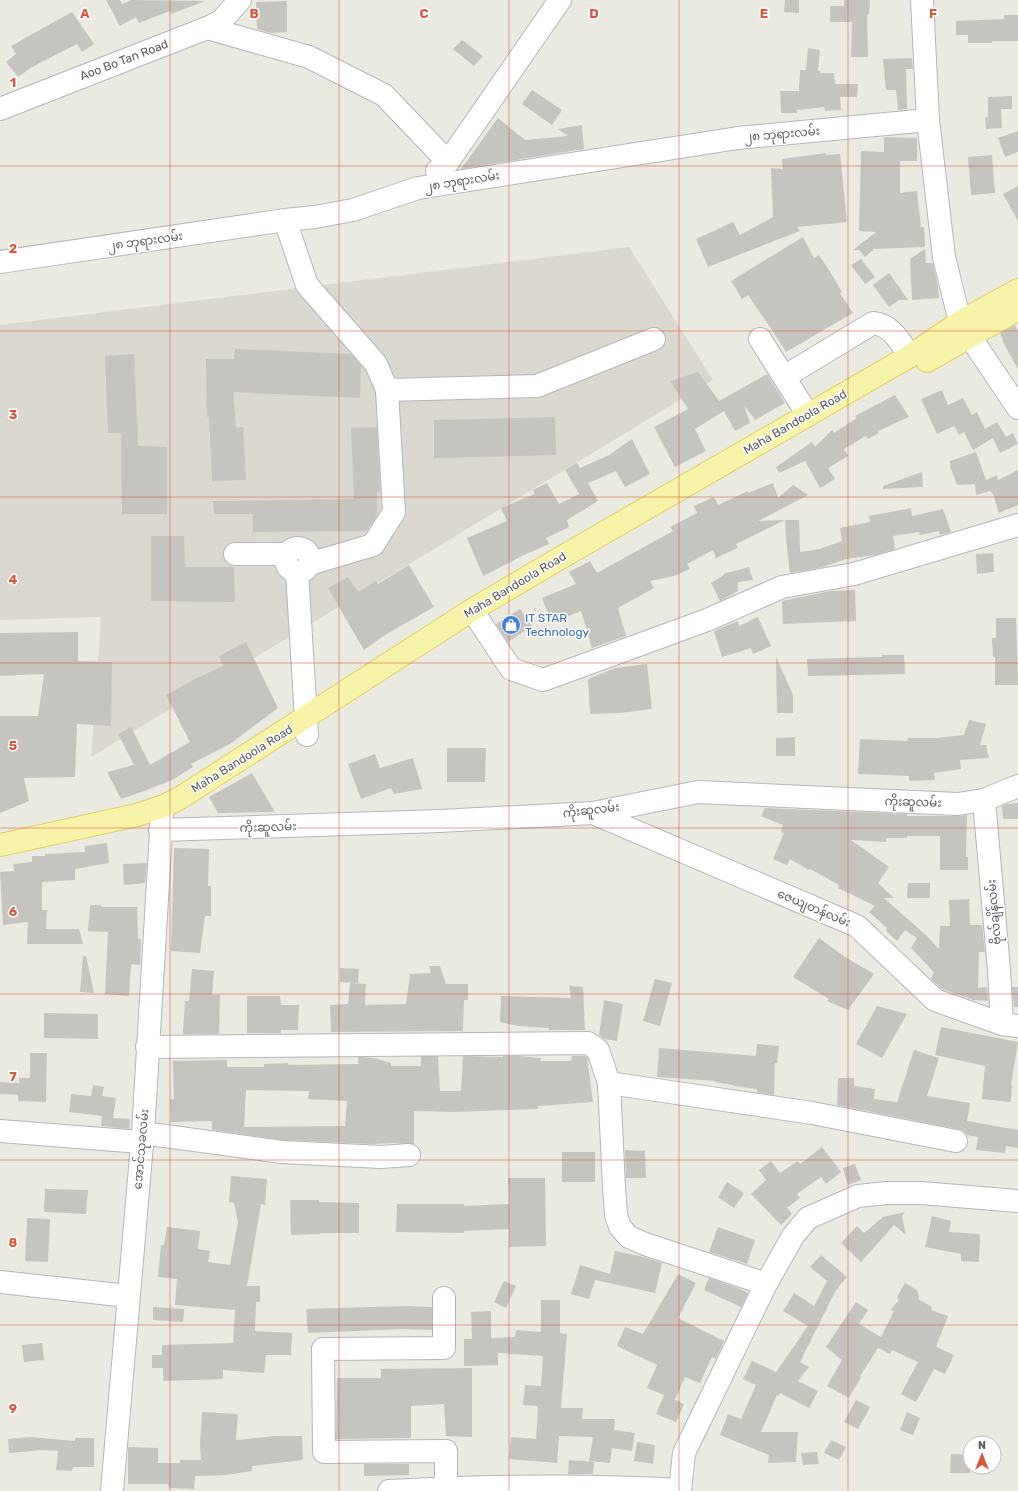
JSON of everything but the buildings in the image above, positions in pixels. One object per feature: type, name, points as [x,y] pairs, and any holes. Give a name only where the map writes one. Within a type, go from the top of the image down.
[{"type":"main road","name":"Maha Bandoola Road","points":[[476,617],[965,329],[1018,290]]},
{"type":"main road","name":"Maha Bandoola Road","points":[[0,859],[116,834],[139,828],[162,819],[180,798],[307,727],[476,617],[569,553],[910,356],[965,329],[1018,309]]},
{"type":"main road","name":"Maha Bandoola Road","points":[[0,845],[114,820],[162,819]]},
{"type":"street","name":"Aoo Bo Tan Road","points":[[0,109],[207,28],[221,21],[240,0]]},
{"type":"street","points":[[418,188],[448,162],[560,0]]},
{"type":"street","points":[[922,0],[928,120],[944,257],[965,329],[1018,408]]},
{"type":"street","points":[[207,28],[309,57],[384,95],[448,162]]},
{"type":"street","name":"၂၈ ဘုရားလမ်း","points":[[0,262],[285,220],[315,217],[353,210],[418,188],[738,138],[928,120]]},
{"type":"street","points":[[235,554],[298,563],[373,545],[394,512],[387,390],[376,364],[307,284],[285,220]]},
{"type":"street","points":[[784,377],[873,323],[881,324],[890,330],[910,356]]},
{"type":"street","points":[[387,390],[537,386],[654,338]]},
{"type":"street","points":[[760,339],[808,415]]},
{"type":"street","points":[[476,617],[511,669],[543,680],[707,620],[782,587],[854,574],[1018,525]]},
{"type":"street","points":[[298,563],[307,727]]},
{"type":"street","name":"ကိုးဆူလမ်း","points":[[162,819],[440,821],[593,813],[698,792],[958,804],[984,800],[1018,786]]},
{"type":"street","name":"ဗိုလ်ချိန်လမ်း","points":[[984,800],[999,970],[1010,1025]]},
{"type":"street","name":"ဇေယျတန်လမ်း","points":[[593,813],[857,926],[935,1000],[1010,1025]]},
{"type":"street","name":"အောင်သုခလမ်း","points":[[112,1491],[142,1138],[162,819]]},
{"type":"street","points":[[147,1047],[420,1043],[588,1043],[598,1050],[610,1083],[614,1187],[616,1215],[620,1227],[629,1237],[645,1244],[766,1284]]},
{"type":"street","points":[[610,1083],[812,1113],[956,1141]]},
{"type":"street","points":[[0,1132],[142,1138],[282,1152],[381,1157],[409,1155]]},
{"type":"street","points":[[389,1491],[446,1488],[630,1487],[680,1491],[684,1453],[766,1284],[793,1236],[808,1218],[858,1196],[887,1193],[920,1193],[1018,1200]]},
{"type":"street","points":[[0,1282],[128,1296]]},
{"type":"street","points":[[444,1298],[444,1348],[323,1349],[324,1452],[446,1451],[446,1488]]},
{"type":"shaded area","points":[[629,247],[713,380],[91,757],[101,617],[0,620],[0,325]]},
{"type":"place","name":"IT STAR Technology","points":[[511,625]]}]
